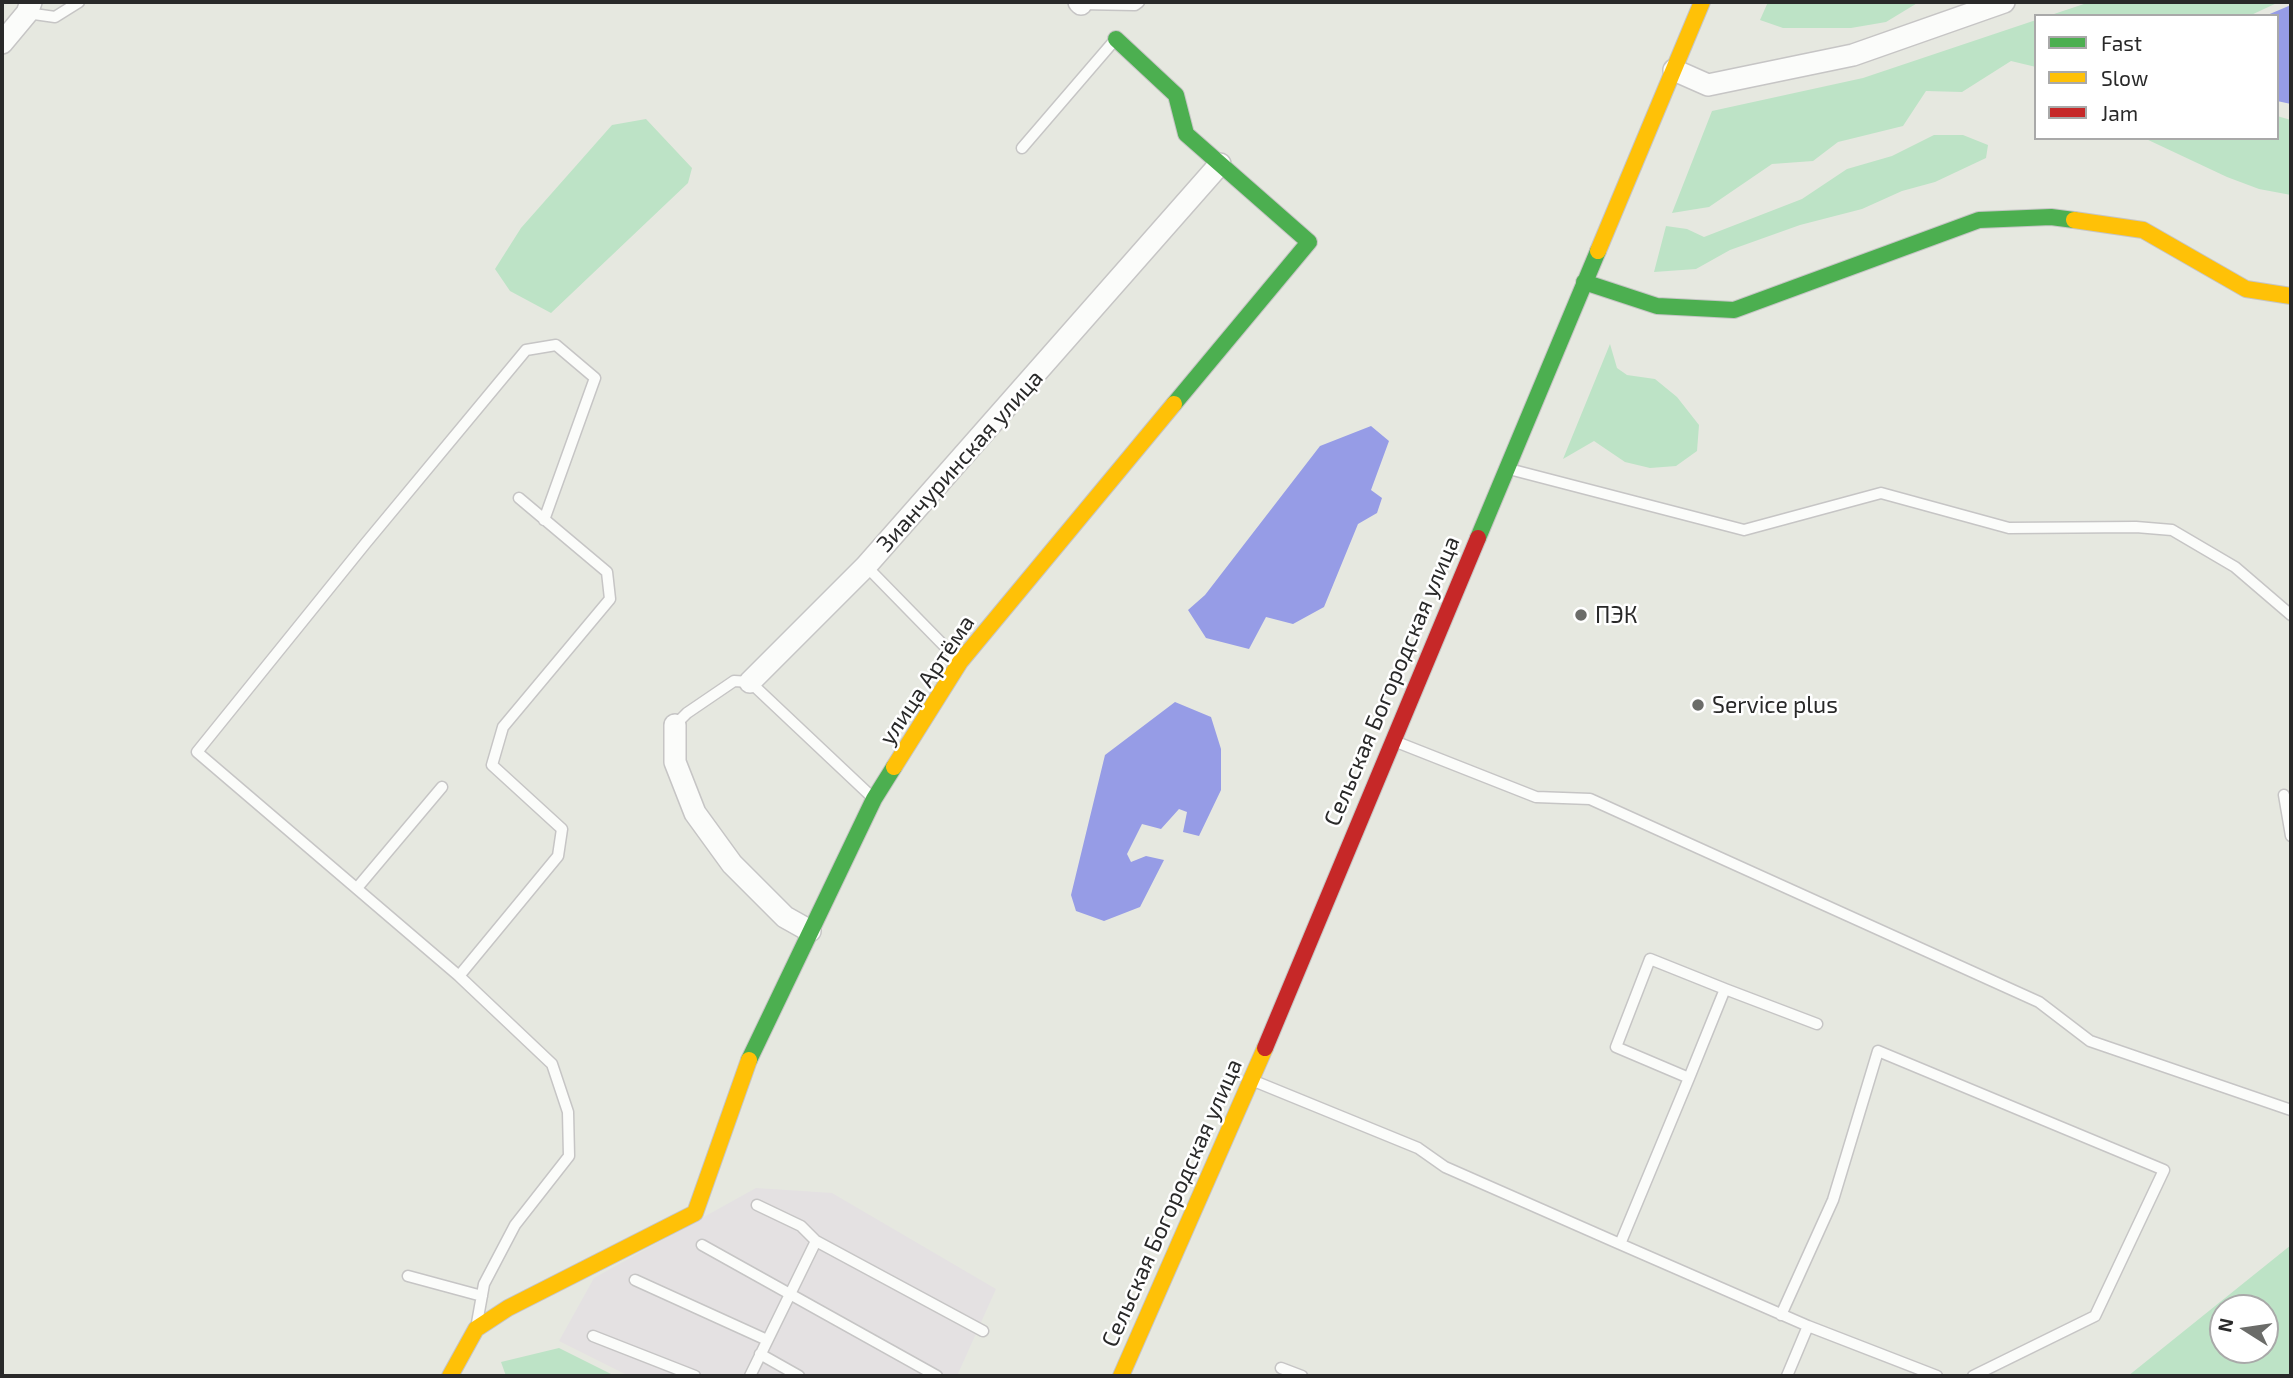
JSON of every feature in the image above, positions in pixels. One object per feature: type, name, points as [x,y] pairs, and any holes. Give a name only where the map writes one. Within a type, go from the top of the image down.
[{"type":"street","name":"Сельская Богородская улица","points":[[1121,1376],[1251,1080],[1702,2]]},
{"type":"street","points":[[1674,70],[1708,85],[1853,55],[2004,2]]},
{"type":"street","points":[[2,43],[29,8]]},
{"type":"street","points":[[1116,39],[1176,95],[1186,134],[1220,164]]},
{"type":"street","name":"улица Артёма","points":[[476,1329],[508,1308],[695,1213],[755,1044],[874,799],[960,663],[1309,242],[1220,164]]},
{"type":"street","name":"Зианчуринская улица","points":[[750,682],[866,566],[1220,164]]},
{"type":"street","points":[[1584,282],[1657,306],[1734,310],[1979,220],[2051,217],[2143,230],[2246,289],[2291,296]]},
{"type":"street","points":[[675,725],[675,762],[695,813],[732,864],[785,917],[810,931]]},
{"type":"street","points":[[450,1376],[476,1329]]},
{"type":"lane","points":[[29,8],[55,17],[79,2]]},
{"type":"lane","points":[[1080,3],[1135,5],[1139,2]]},
{"type":"lane","points":[[1022,148],[1116,39]]},
{"type":"lane","points":[[476,1329],[484,1284],[514,1225],[569,1156],[568,1112],[552,1064],[459,976],[197,752],[526,351],[556,345],[594,378],[544,520]]},
{"type":"lane","points":[[1506,468],[1744,530],[1881,493],[2009,528],[2136,527],[2172,530],[2235,567],[2291,615]]},
{"type":"lane","points":[[459,976],[558,856],[562,829],[492,765],[503,727],[610,599],[607,572],[519,498]]},
{"type":"lane","points":[[866,566],[960,663]]},
{"type":"lane","name":"Зианчуринская улица","points":[[675,725],[687,713],[734,681],[750,682]]},
{"type":"lane","points":[[750,682],[874,799]]},
{"type":"lane","points":[[1392,739],[1536,797],[1590,799],[2039,1002],[2090,1041],[2291,1111]]},
{"type":"lane","points":[[357,888],[442,787]]},
{"type":"lane","points":[[2284,795],[2291,836]]},
{"type":"lane","points":[[1689,1078],[1616,1048],[1650,959],[1817,1024]]},
{"type":"lane","points":[[1620,1244],[1725,989]]},
{"type":"lane","points":[[1781,1315],[1833,1200],[1878,1051],[2164,1170],[2095,1316],[1973,1376]]},
{"type":"lane","points":[[1251,1080],[1418,1147],[1445,1167],[1781,1315],[1937,1376]]},
{"type":"lane","points":[[757,1205],[801,1226],[816,1241],[983,1331]]},
{"type":"lane","points":[[750,1376],[816,1241]]},
{"type":"lane","points":[[702,1245],[776,1284],[789,1296],[937,1376]]},
{"type":"lane","points":[[408,1276],[482,1296]]},
{"type":"lane","points":[[635,1280],[767,1340]]},
{"type":"lane","points":[[1787,1376],[1808,1326]]},
{"type":"lane","points":[[593,1336],[695,1376]]},
{"type":"lane","points":[[760,1354],[799,1376]]},
{"type":"lane","points":[[1281,1368],[1302,1376]]},
{"type":"shaded area","points":[[756,1188],[832,1193],[996,1289],[957,1376],[629,1376],[559,1341],[594,1278]]},
{"type":"green space","points":[[1768,2],[1919,2],[1886,22],[1851,28],[1783,28],[1760,20]]},
{"type":"green space","points":[[2090,2],[2279,2],[2253,14],[2054,14]]},
{"type":"green space","points":[[2034,21],[2034,67],[2011,61],[1962,92],[1926,91],[1903,126],[1838,142],[1813,161],[1772,164],[1709,207],[1672,213],[1712,111],[1863,78]]},
{"type":"green space","points":[[2279,117],[2291,120],[2291,195],[2259,189],[2148,140],[2279,140]]},
{"type":"green space","points":[[646,119],[692,168],[688,183],[551,313],[510,291],[495,269],[521,228],[612,125]]},
{"type":"green space","points":[[1934,135],[1963,135],[1988,145],[1986,158],[1935,182],[1902,191],[1862,209],[1800,225],[1730,250],[1696,269],[1654,272],[1666,226],[1687,229],[1704,237],[1802,199],[1847,169],[1892,156]]},
{"type":"green space","points":[[1610,344],[1617,368],[1627,375],[1655,379],[1677,397],[1699,425],[1697,451],[1676,466],[1650,468],[1625,462],[1594,441],[1563,459]]},
{"type":"green space","points":[[2291,1245],[2291,1376],[2128,1376],[2209,1311],[2209,1364],[2279,1364],[2279,1294],[2230,1294]]},
{"type":"green space","points":[[559,1348],[615,1376],[506,1376],[501,1362]]},
{"type":"water","points":[[2291,5],[2291,104],[2279,101],[2279,14],[2270,14]]},
{"type":"water","points":[[1371,426],[1389,441],[1371,490],[1382,498],[1377,513],[1358,524],[1324,607],[1293,624],[1266,617],[1249,649],[1206,638],[1188,610],[1205,595],[1320,446]]},
{"type":"water","points":[[1175,702],[1211,717],[1221,749],[1221,790],[1199,836],[1183,832],[1187,812],[1179,809],[1161,829],[1142,824],[1127,854],[1131,862],[1146,856],[1164,860],[1140,907],[1104,921],[1076,911],[1071,895],[1105,755]]},
{"type":"traffic: fast","points":[[1116,39],[1176,95],[1186,134],[1309,242],[1174,404]]},
{"type":"traffic: fast","points":[[1584,282],[1657,306],[1734,310],[1979,220],[2051,217],[2074,220]]},
{"type":"traffic: fast","points":[[1478,538],[1598,251]]},
{"type":"traffic: fast","points":[[749,1060],[874,799],[894,767]]},
{"type":"traffic: slow","points":[[1598,251],[1702,2]]},
{"type":"traffic: slow","points":[[2074,220],[2143,230],[2246,289],[2291,296]]},
{"type":"traffic: slow","points":[[894,767],[960,662],[1174,404]]},
{"type":"traffic: slow","points":[[1121,1376],[1265,1048]]},
{"type":"traffic: slow","points":[[450,1376],[476,1329],[508,1308],[695,1213],[749,1060]]},
{"type":"traffic: jam","points":[[1265,1048],[1478,538]]},
{"type":"place","name":"ПЭК","points":[[1581,615]]},
{"type":"place","name":"Service plus","points":[[1698,705]]}]
